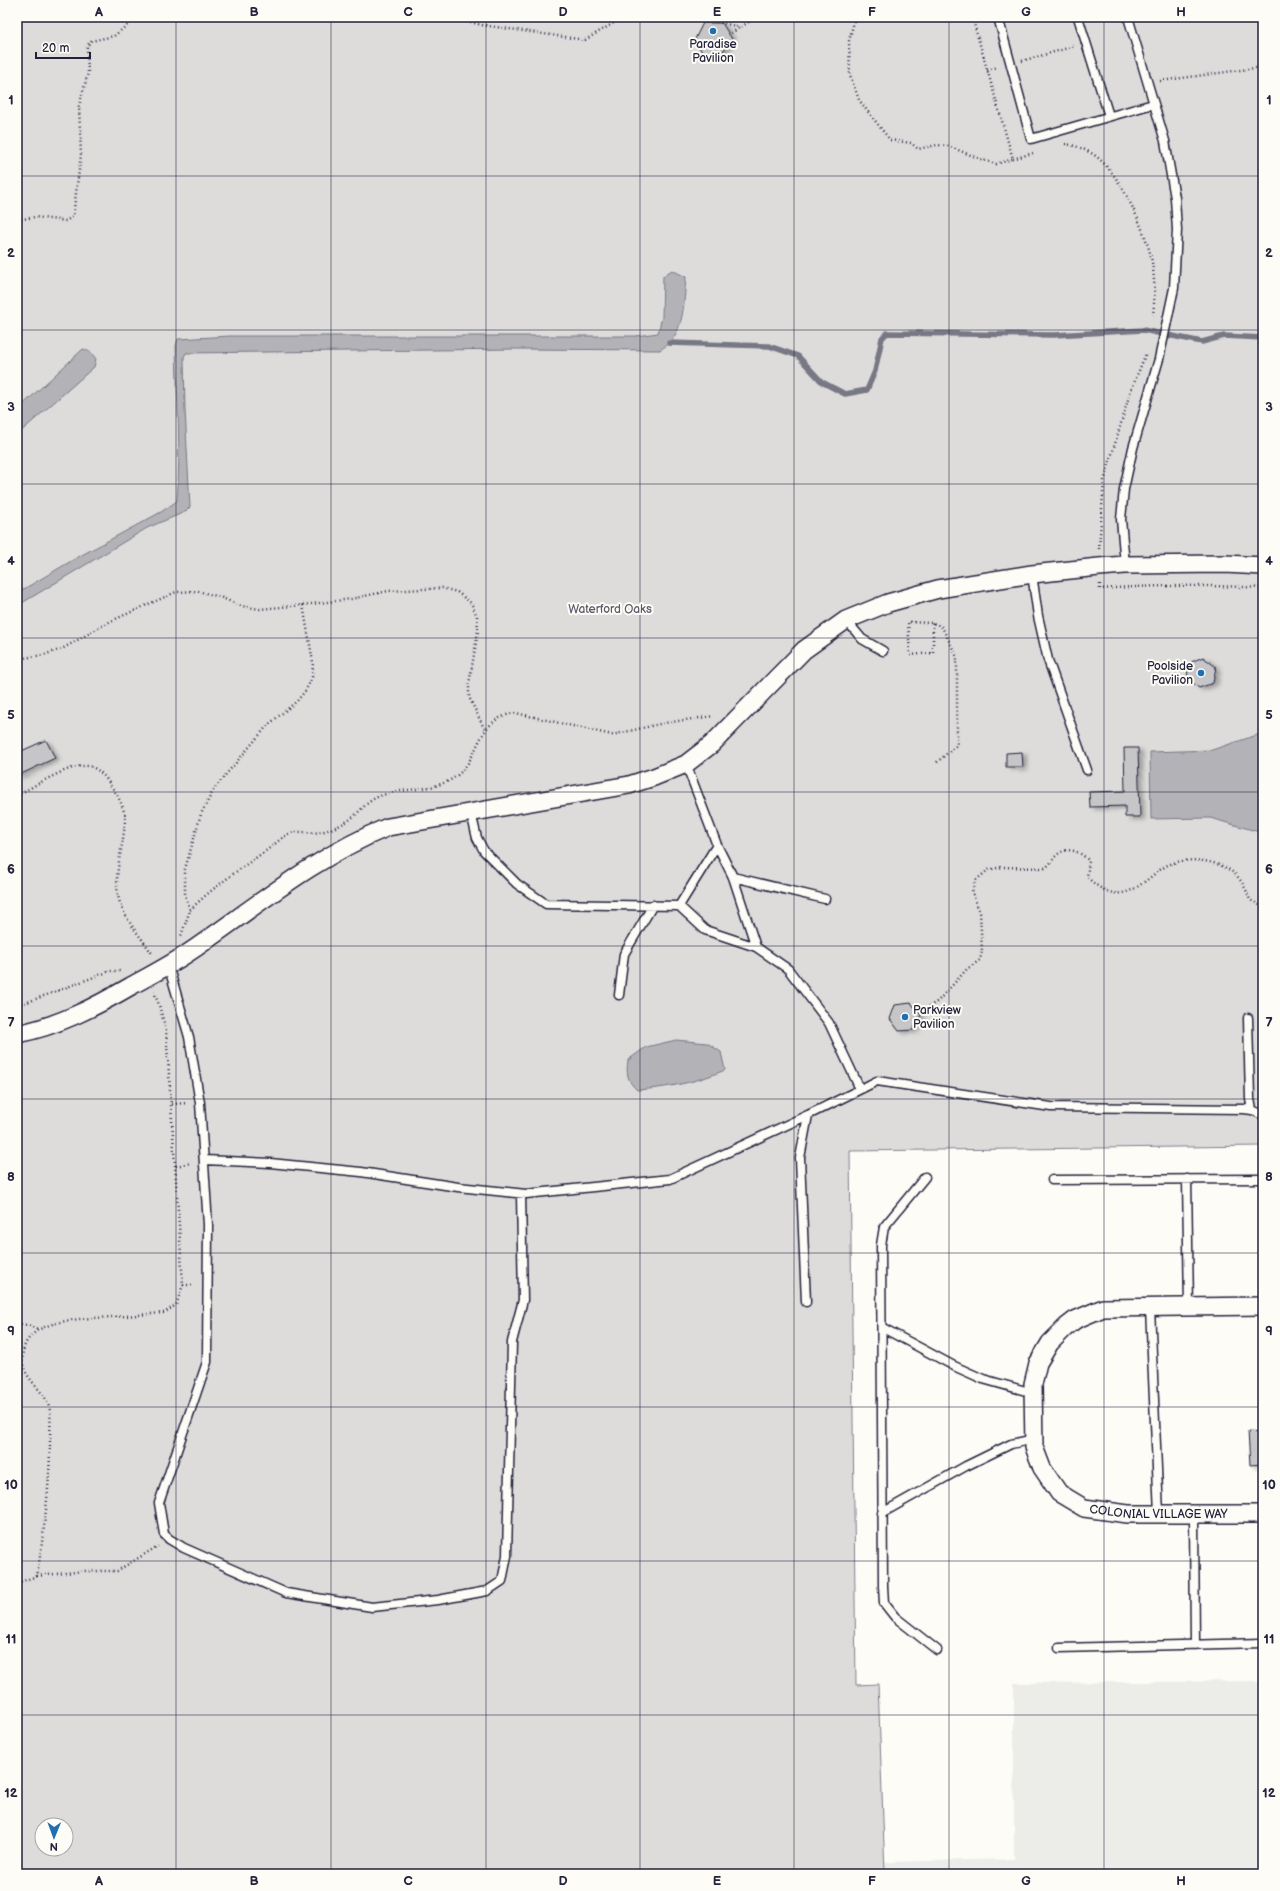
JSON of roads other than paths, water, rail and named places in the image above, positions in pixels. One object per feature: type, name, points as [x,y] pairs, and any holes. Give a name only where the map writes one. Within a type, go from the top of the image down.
[{"type":"street","points":[[17,1034],[57,1023],[92,1009],[136,978],[323,859],[362,838],[388,827],[629,785],[686,764],[712,744],[804,650],[846,620],[888,603],[938,589],[1032,574],[1124,565],[1263,566]]},
{"type":"street","name":"COLONIAL VILLAGE WAY","points":[[1263,1306],[1103,1308],[1075,1320],[1066,1326],[1050,1343],[1038,1363],[1033,1393],[1034,1448],[1042,1468],[1059,1493],[1084,1508],[1128,1514],[1263,1514]]},
{"type":"lane","points":[[998,17],[1031,139],[1153,104]]},
{"type":"lane","points":[[1078,17],[1109,116]]},
{"type":"lane","points":[[1124,565],[1121,520],[1124,489],[1133,448],[1159,359],[1174,288],[1177,230],[1175,198],[1165,141],[1128,17]]},
{"type":"lane","points":[[1032,574],[1038,616],[1048,660],[1087,770]]},
{"type":"lane","points":[[846,620],[862,640],[883,651]]},
{"type":"lane","points":[[686,764],[717,845],[733,877],[756,947]]},
{"type":"lane","points":[[471,812],[477,838],[484,851],[517,884],[546,904],[679,906],[705,930],[756,947],[788,970],[829,1022],[860,1089]]},
{"type":"lane","points":[[679,906],[717,845]]},
{"type":"lane","points":[[733,877],[825,899]]},
{"type":"lane","points":[[619,995],[624,954],[653,905]]},
{"type":"lane","points":[[162,962],[189,1037],[200,1102],[208,1225],[207,1362],[159,1502],[164,1534],[169,1539],[184,1548],[286,1593],[372,1607],[438,1600],[487,1592],[502,1581],[507,1556],[512,1342],[523,1300],[521,1194]]},
{"type":"lane","points":[[1248,1018],[1252,1110]]},
{"type":"lane","points":[[204,1160],[270,1163],[361,1172],[458,1187],[521,1194],[553,1192],[670,1179],[808,1115],[877,1081],[1052,1107],[1244,1109],[1252,1110],[1263,1115]]},
{"type":"lane","points":[[806,1302],[800,1158],[808,1115]]},
{"type":"lane","points":[[925,1177],[884,1227],[881,1245],[883,1328],[882,1513],[884,1603],[895,1616],[937,1650]]},
{"type":"lane","points":[[1187,1179],[1189,1307]]},
{"type":"lane","points":[[1052,1180],[1263,1179]]},
{"type":"lane","points":[[1150,1308],[1159,1514]]},
{"type":"lane","points":[[883,1328],[954,1366],[983,1379],[1033,1393]]},
{"type":"lane","points":[[882,1513],[966,1466],[1004,1447],[1034,1438]]},
{"type":"lane","points":[[1194,1515],[1195,1644]]},
{"type":"lane","points":[[1059,1648],[1263,1642]]},
{"type":"waterway","points":[[669,343],[769,346],[798,356],[822,382],[845,394],[867,390],[875,371],[882,338],[887,333],[1054,335],[1143,330],[1202,342],[1224,336],[1263,338]]},
{"type":"place","name":"Paradise Pavilion","points":[[713,31]]},
{"type":"place","name":"Poolside Pavilion","points":[[1201,673]]},
{"type":"place","name":"Parkview Pavilion","points":[[905,1017]]},
{"type":"park label","name":"Waterford Oaks","points":[[610,609]]}]
